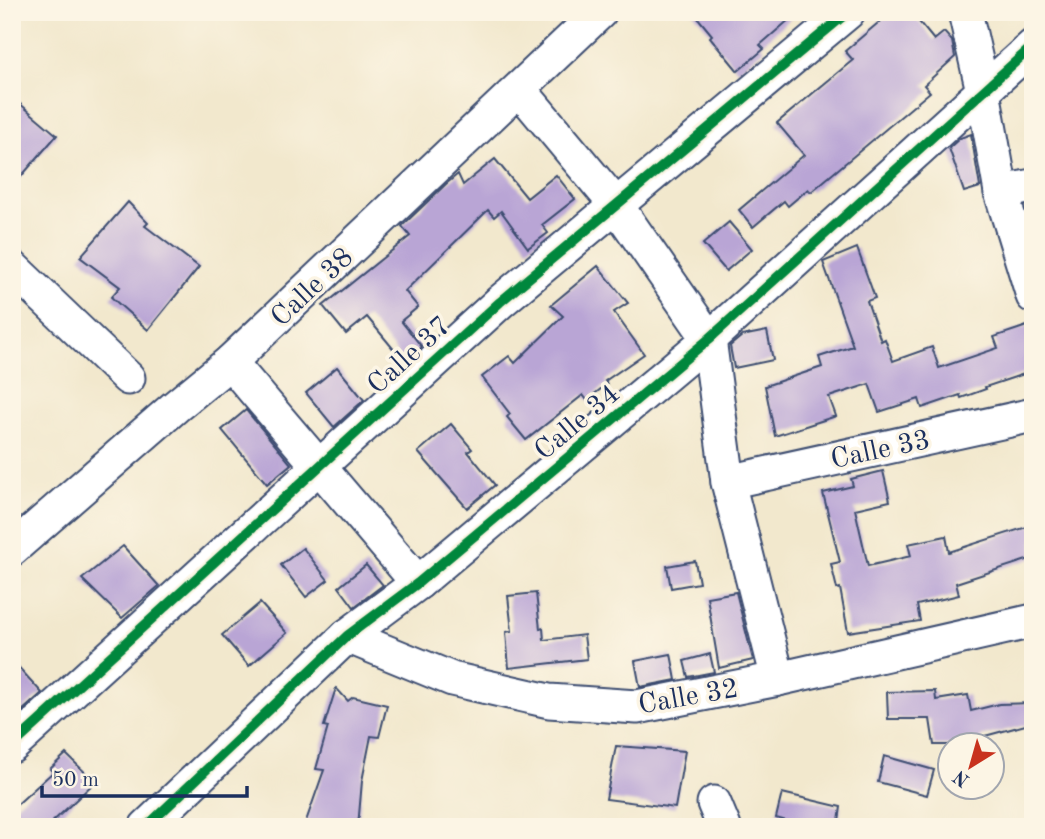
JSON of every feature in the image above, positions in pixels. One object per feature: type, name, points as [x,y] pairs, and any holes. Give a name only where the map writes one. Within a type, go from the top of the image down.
[{"type":"street","name":"Calle 38","points":[[12,549],[230,362],[600,12]]},
{"type":"street","name":"Calle 37","points":[[12,746],[500,302],[849,12]]},
{"type":"street","points":[[965,12],[983,91],[1001,192],[1033,296]]},
{"type":"street","name":"Calle 34","points":[[146,827],[347,636],[418,583],[709,339],[1033,46]]},
{"type":"street","points":[[520,90],[616,205],[709,339],[728,482],[778,679]]},
{"type":"street","points":[[1001,192],[1033,186]]},
{"type":"street","points":[[13,270],[128,378]]},
{"type":"street","points":[[230,362],[418,583]]},
{"type":"street","name":"Calle 33","points":[[728,482],[1033,415]]},
{"type":"street","name":"Calle 32","points":[[347,636],[452,679],[549,701],[637,707],[778,679],[1033,621]]},
{"type":"building","points":[[693,12],[798,12],[760,45],[764,49],[738,71]]},
{"type":"building","points":[[891,12],[911,12],[934,40],[944,32],[952,41],[955,57],[924,85],[930,92],[811,192],[808,189],[788,206],[784,201],[753,227],[739,210],[804,155],[777,123],[853,60],[845,51]]},
{"type":"building","points":[[12,97],[57,135],[12,187]]},
{"type":"building","points":[[971,134],[980,187],[964,192],[949,148],[960,138]]},
{"type":"building","points":[[495,159],[527,198],[556,175],[575,199],[542,225],[548,233],[528,248],[501,211],[494,217],[488,210],[405,291],[418,307],[401,321],[422,347],[405,363],[367,317],[346,334],[323,306],[410,236],[402,226],[446,184],[458,174],[463,185]]},
{"type":"building","points":[[128,202],[148,223],[145,226],[199,267],[148,330],[111,297],[120,287],[80,257]]},
{"type":"building","points":[[729,222],[752,249],[726,271],[703,244]]},
{"type":"building","points":[[857,248],[875,298],[867,301],[881,341],[885,339],[893,361],[932,347],[939,368],[998,348],[994,337],[1033,324],[1033,371],[961,398],[960,395],[922,408],[919,399],[879,412],[869,384],[829,397],[836,416],[775,436],[765,386],[822,367],[819,357],[853,346],[823,262]]},
{"type":"building","points":[[598,266],[628,303],[614,312],[644,354],[605,381],[607,384],[587,400],[583,395],[526,440],[507,417],[510,414],[482,377],[509,356],[515,363],[563,316],[551,305]]},
{"type":"building","points":[[767,331],[773,360],[734,368],[730,346],[742,336]]},
{"type":"building","points":[[337,367],[364,400],[334,427],[306,393]]},
{"type":"building","points":[[246,410],[291,464],[267,484],[222,430]]},
{"type":"building","points":[[451,424],[472,449],[468,452],[495,485],[467,508],[418,452]]},
{"type":"building","points":[[883,471],[890,501],[855,509],[868,566],[911,556],[908,544],[946,536],[949,552],[1033,525],[1033,558],[956,583],[959,595],[917,605],[920,621],[848,632],[840,588],[837,589],[831,564],[840,562],[823,493],[853,486],[851,479]]},
{"type":"building","points":[[123,546],[159,586],[122,618],[82,579]]},
{"type":"building","points":[[303,548],[328,580],[306,597],[281,565]]},
{"type":"building","points":[[695,561],[699,583],[671,588],[667,566]]},
{"type":"building","points":[[366,565],[383,585],[354,607],[339,587]]},
{"type":"building","points":[[736,592],[753,660],[719,668],[707,597]]},
{"type":"building","points":[[536,593],[544,640],[584,635],[587,659],[509,668],[506,632],[512,631],[508,596]]},
{"type":"building","points":[[260,603],[287,633],[249,666],[222,635]]},
{"type":"building","points":[[671,654],[676,680],[640,687],[635,661]]},
{"type":"building","points":[[710,654],[714,672],[688,677],[684,661]]},
{"type":"building","points":[[12,660],[42,693],[12,720]]},
{"type":"building","points":[[336,688],[348,701],[353,697],[387,705],[379,737],[371,736],[362,781],[358,827],[304,827],[324,770],[316,769],[328,727],[324,726]]},
{"type":"building","points":[[935,691],[936,700],[968,695],[971,711],[999,704],[1033,703],[1033,723],[1006,730],[936,730],[934,745],[930,719],[888,719],[887,692]]},
{"type":"building","points":[[616,746],[685,751],[675,808],[606,799]]},
{"type":"building","points":[[66,754],[95,782],[47,827],[12,827],[12,809],[53,772],[50,769]]},
{"type":"building","points":[[884,756],[934,770],[927,795],[878,782]]},
{"type":"building","points":[[782,793],[841,807],[838,827],[808,827],[776,818]]},
{"type":"cycle path","points":[[12,746],[500,302],[848,12]]},
{"type":"cycle path","points":[[146,827],[347,636],[418,583],[709,339],[1033,46]]}]
